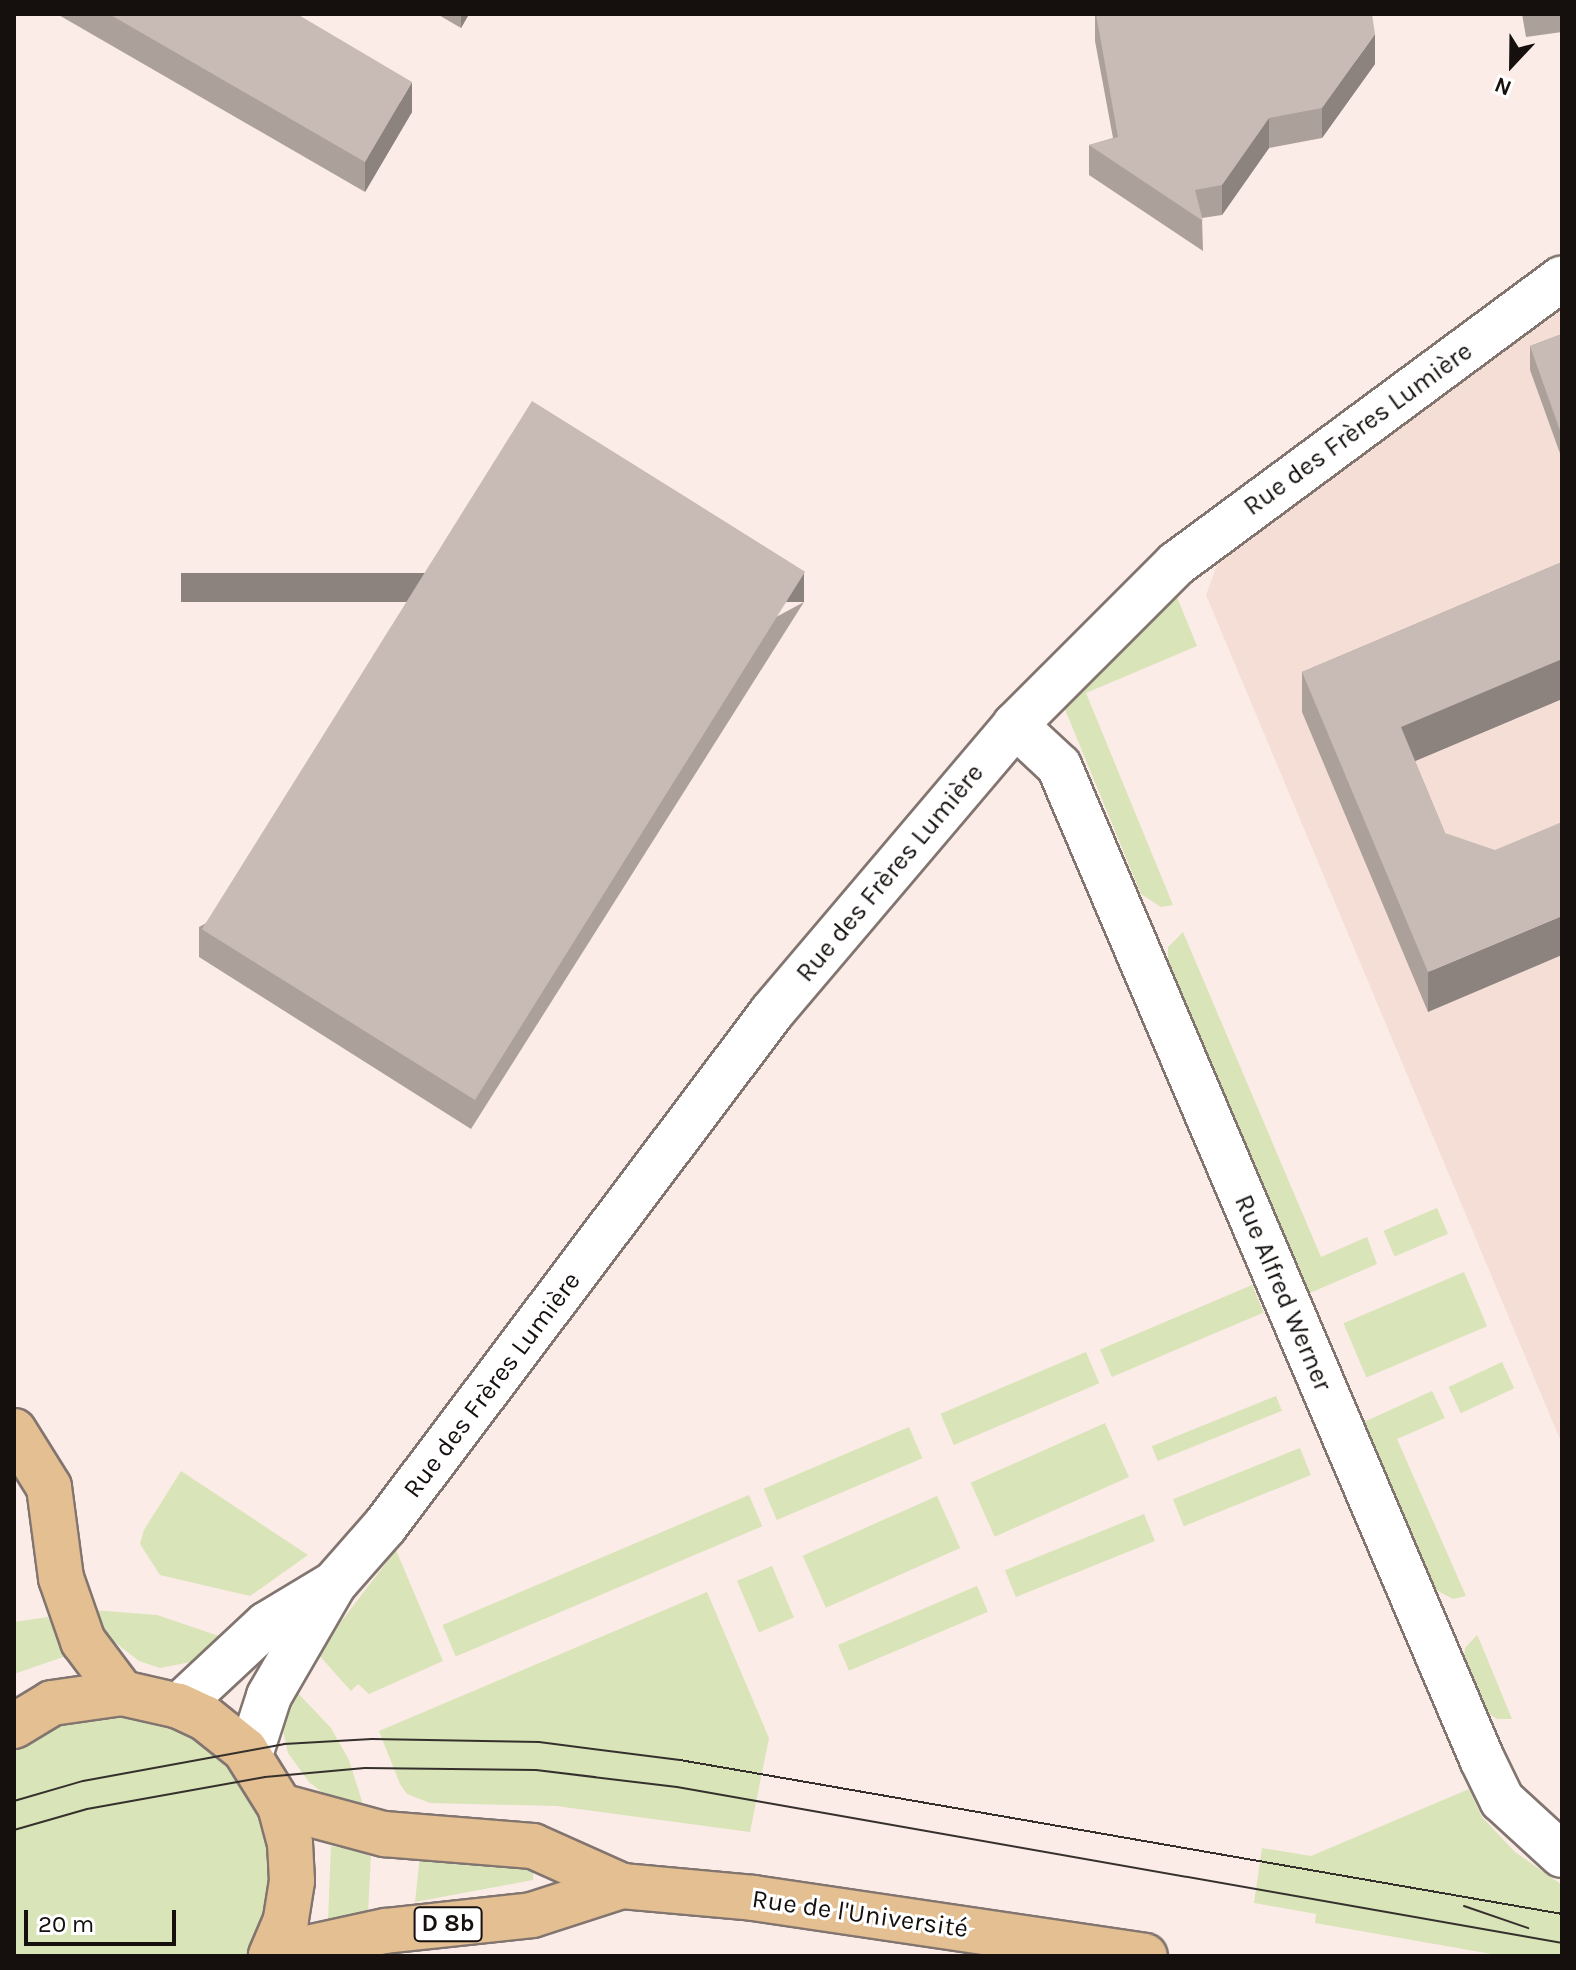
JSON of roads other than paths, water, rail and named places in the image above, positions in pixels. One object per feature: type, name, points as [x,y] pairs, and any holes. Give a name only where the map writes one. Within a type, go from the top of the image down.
[{"type":"main road","points":[[14,1431],[49,1487],[61,1578],[83,1641],[122,1693]]},
{"type":"main road","points":[[14,1726],[52,1703],[122,1693],[179,1706],[205,1718],[250,1755],[280,1806],[292,1881],[286,1920],[271,1956]]},
{"type":"main road","name":"Rue de l'Université","points":[[280,1806],[384,1834],[533,1846],[622,1886],[753,1898],[1145,1956]]},
{"type":"main road","name":"Rue de l'Université","points":[[271,1956],[385,1931],[532,1915],[622,1886]]},
{"type":"street","name":"Rue des Frères Lumière","points":[[250,1755],[269,1696],[334,1584],[395,1514],[772,1012],[1015,725],[1176,564],[1562,278]]},
{"type":"street","name":"Rue Alfred Werner","points":[[1015,725],[1059,766],[1482,1759],[1502,1800],[1562,1855]]},
{"type":"street","name":"Rue des Frères Lumière","points":[[179,1706],[267,1624],[334,1584]]},
{"type":"tram line","points":[[14,1801],[83,1781],[284,1744],[372,1739],[539,1742],[680,1760],[1562,1914]]},
{"type":"tram line","points":[[14,1830],[87,1809],[265,1777],[365,1768],[536,1770],[677,1787],[1562,1943]]},
{"type":"tram line","points":[[1464,1906],[1528,1928]]}]
